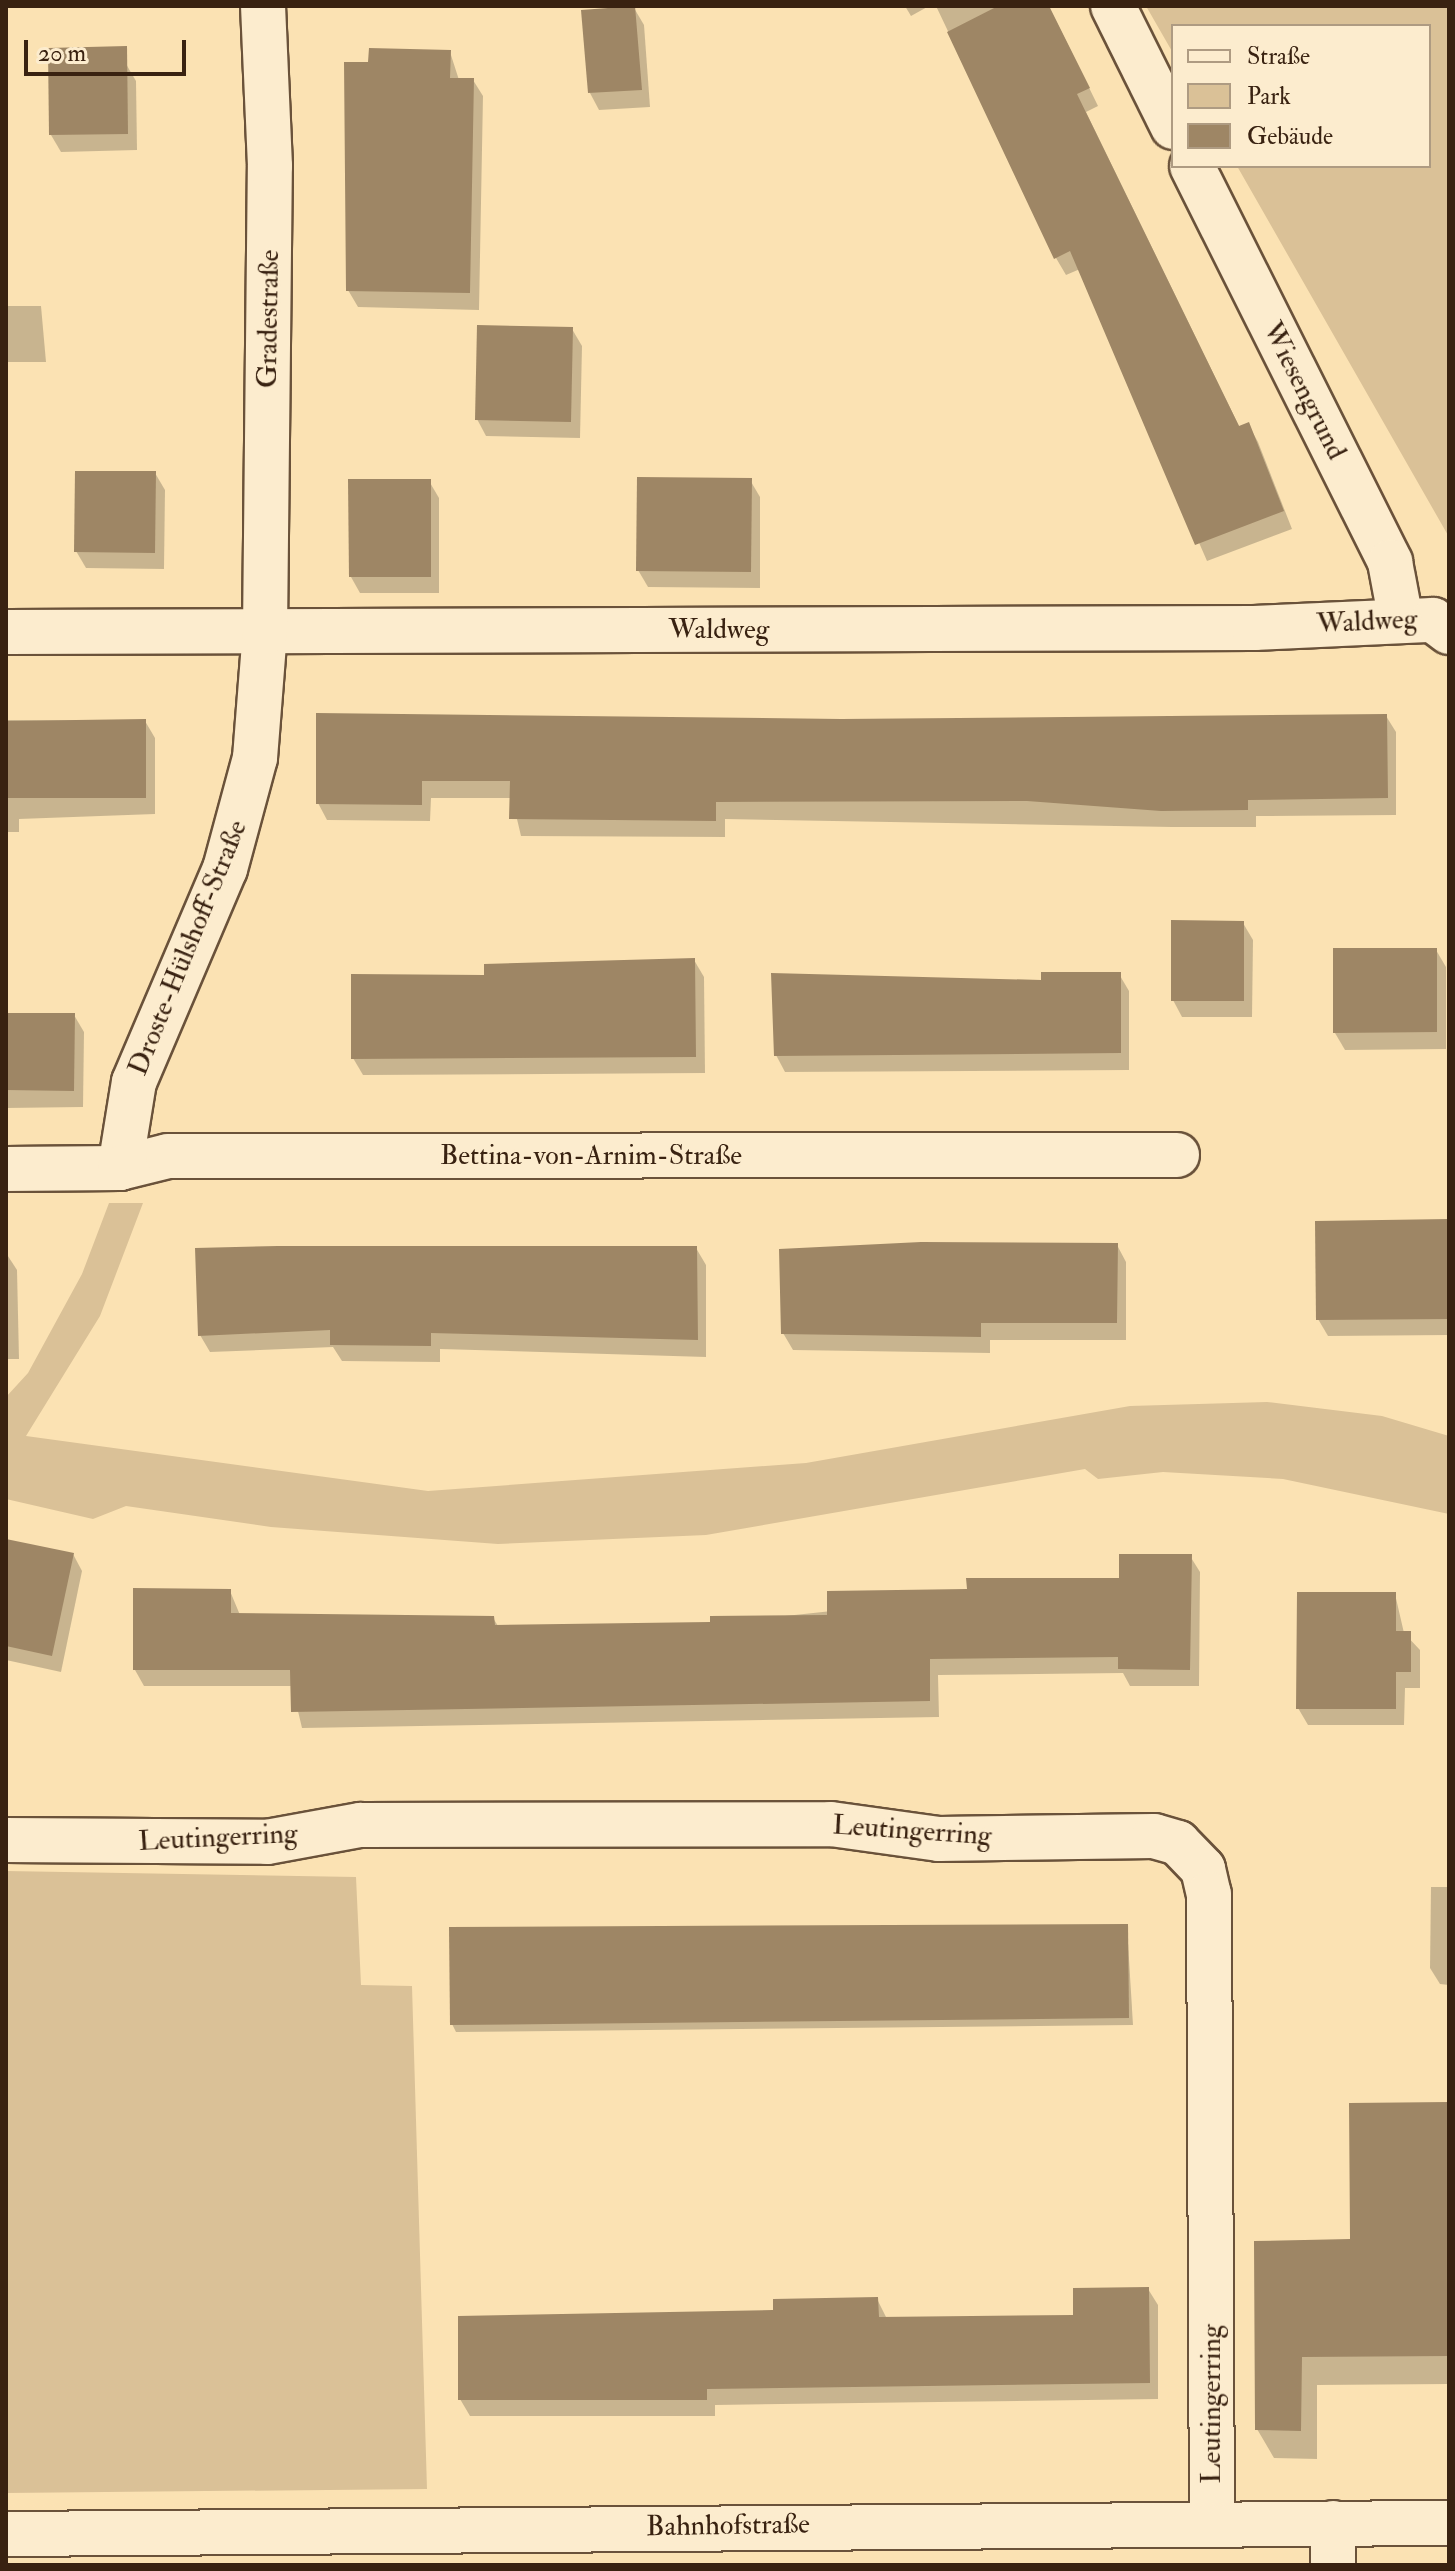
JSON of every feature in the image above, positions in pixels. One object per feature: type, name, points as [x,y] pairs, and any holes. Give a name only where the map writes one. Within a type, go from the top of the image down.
[{"type":"street","name":"Gradestraße","points":[[263,6],[270,166],[265,632]]},
{"type":"street","points":[[1113,6],[1171,123]]},
{"type":"street","name":"Wiesengrund","points":[[1193,168],[1390,562],[1428,624]]},
{"type":"street","name":"Waldweg","points":[[6,632],[1254,628],[1428,624]]},
{"type":"street","name":"Droste-Hülshoff-Straße","points":[[120,1168],[134,1082],[239,826],[255,758],[265,632]]},
{"type":"street","name":"Bettina-von-Arnim-Straße","points":[[6,1169],[120,1168],[184,1156],[1177,1155]]},
{"type":"street","name":"Leutingerring","points":[[6,1840],[267,1842],[360,1825],[831,1824],[939,1839],[1154,1836],[1178,1843],[1203,1869],[1209,1894],[1212,2520]]},
{"type":"street","name":"Bahnhofstraße","points":[[6,2534],[1212,2520],[1333,2544],[1449,2523]]},
{"type":"green space","points":[[1146,6],[1449,6],[1449,537],[1238,168],[1431,168],[1431,24],[1171,24],[1171,50]]},
{"type":"green space","points":[[109,1203],[143,1203],[100,1316],[26,1436],[428,1491],[806,1463],[1130,1406],[1267,1402],[1382,1416],[1449,1436],[1449,1514],[1283,1479],[1163,1472],[1098,1479],[1085,1469],[706,1535],[498,1544],[271,1527],[126,1506],[93,1519],[6,1499],[6,1397],[28,1373],[82,1274]]},
{"type":"green space","points":[[6,1871],[356,1877],[361,1985],[412,1986],[427,2489],[6,2493]]},
{"type":"building","points":[[635,6],[642,90],[588,93],[581,10]]},
{"type":"building","points":[[998,6],[1049,6],[1090,88],[1077,94],[1239,426],[1249,422],[1284,511],[1195,545],[1070,251],[1054,259],[947,32]]},
{"type":"building","points":[[127,46],[128,134],[49,135],[48,48]]},
{"type":"building","points":[[369,48],[451,50],[450,78],[474,78],[470,293],[346,291],[344,62],[368,62]]},
{"type":"building","points":[[477,325],[573,327],[571,422],[475,420]]},
{"type":"building","points":[[75,471],[156,471],[155,553],[74,552]]},
{"type":"building","points":[[637,477],[752,478],[751,572],[636,571]]},
{"type":"building","points":[[348,479],[431,479],[431,577],[349,577]]},
{"type":"building","points":[[316,713],[841,719],[1387,714],[1388,798],[1248,800],[1248,810],[1161,811],[1027,801],[716,802],[716,821],[509,819],[510,781],[422,781],[422,805],[316,804]]},
{"type":"building","points":[[146,719],[146,798],[6,798],[6,721]]},
{"type":"building","points":[[1171,920],[1244,921],[1244,1001],[1171,1001]]},
{"type":"building","points":[[1333,948],[1437,948],[1437,1032],[1333,1033]]},
{"type":"building","points":[[695,958],[696,1057],[351,1059],[351,974],[484,975],[484,964]]},
{"type":"building","points":[[1041,972],[1121,972],[1121,1053],[774,1056],[771,973],[1041,980]]},
{"type":"building","points":[[6,1013],[75,1013],[74,1091],[6,1090]]},
{"type":"building","points":[[1449,1219],[1449,1319],[1316,1320],[1315,1221]]},
{"type":"building","points":[[921,1242],[1118,1243],[1117,1323],[981,1323],[981,1337],[781,1334],[779,1249]]},
{"type":"building","points":[[697,1246],[698,1340],[431,1333],[431,1346],[330,1345],[330,1330],[198,1336],[195,1248]]},
{"type":"building","points":[[6,1539],[74,1553],[52,1656],[6,1646]]},
{"type":"building","points":[[1119,1554],[1192,1554],[1190,1670],[1118,1669],[1118,1657],[930,1659],[930,1701],[291,1712],[290,1670],[133,1670],[133,1588],[231,1589],[231,1613],[494,1616],[495,1625],[710,1622],[710,1616],[827,1615],[827,1591],[967,1589],[966,1578],[1119,1578]]},
{"type":"building","points":[[1297,1592],[1396,1592],[1396,1631],[1411,1631],[1411,1672],[1396,1672],[1396,1709],[1296,1709]]},
{"type":"building","points":[[1128,1924],[1129,2018],[450,2025],[449,1927]]},
{"type":"building","points":[[1449,2102],[1449,2356],[1302,2357],[1301,2431],[1255,2430],[1254,2241],[1350,2239],[1349,2103]]},
{"type":"building","points":[[1149,2287],[1150,2383],[707,2389],[707,2400],[458,2400],[458,2316],[773,2310],[773,2299],[878,2297],[879,2317],[1073,2315],[1073,2288]]}]
